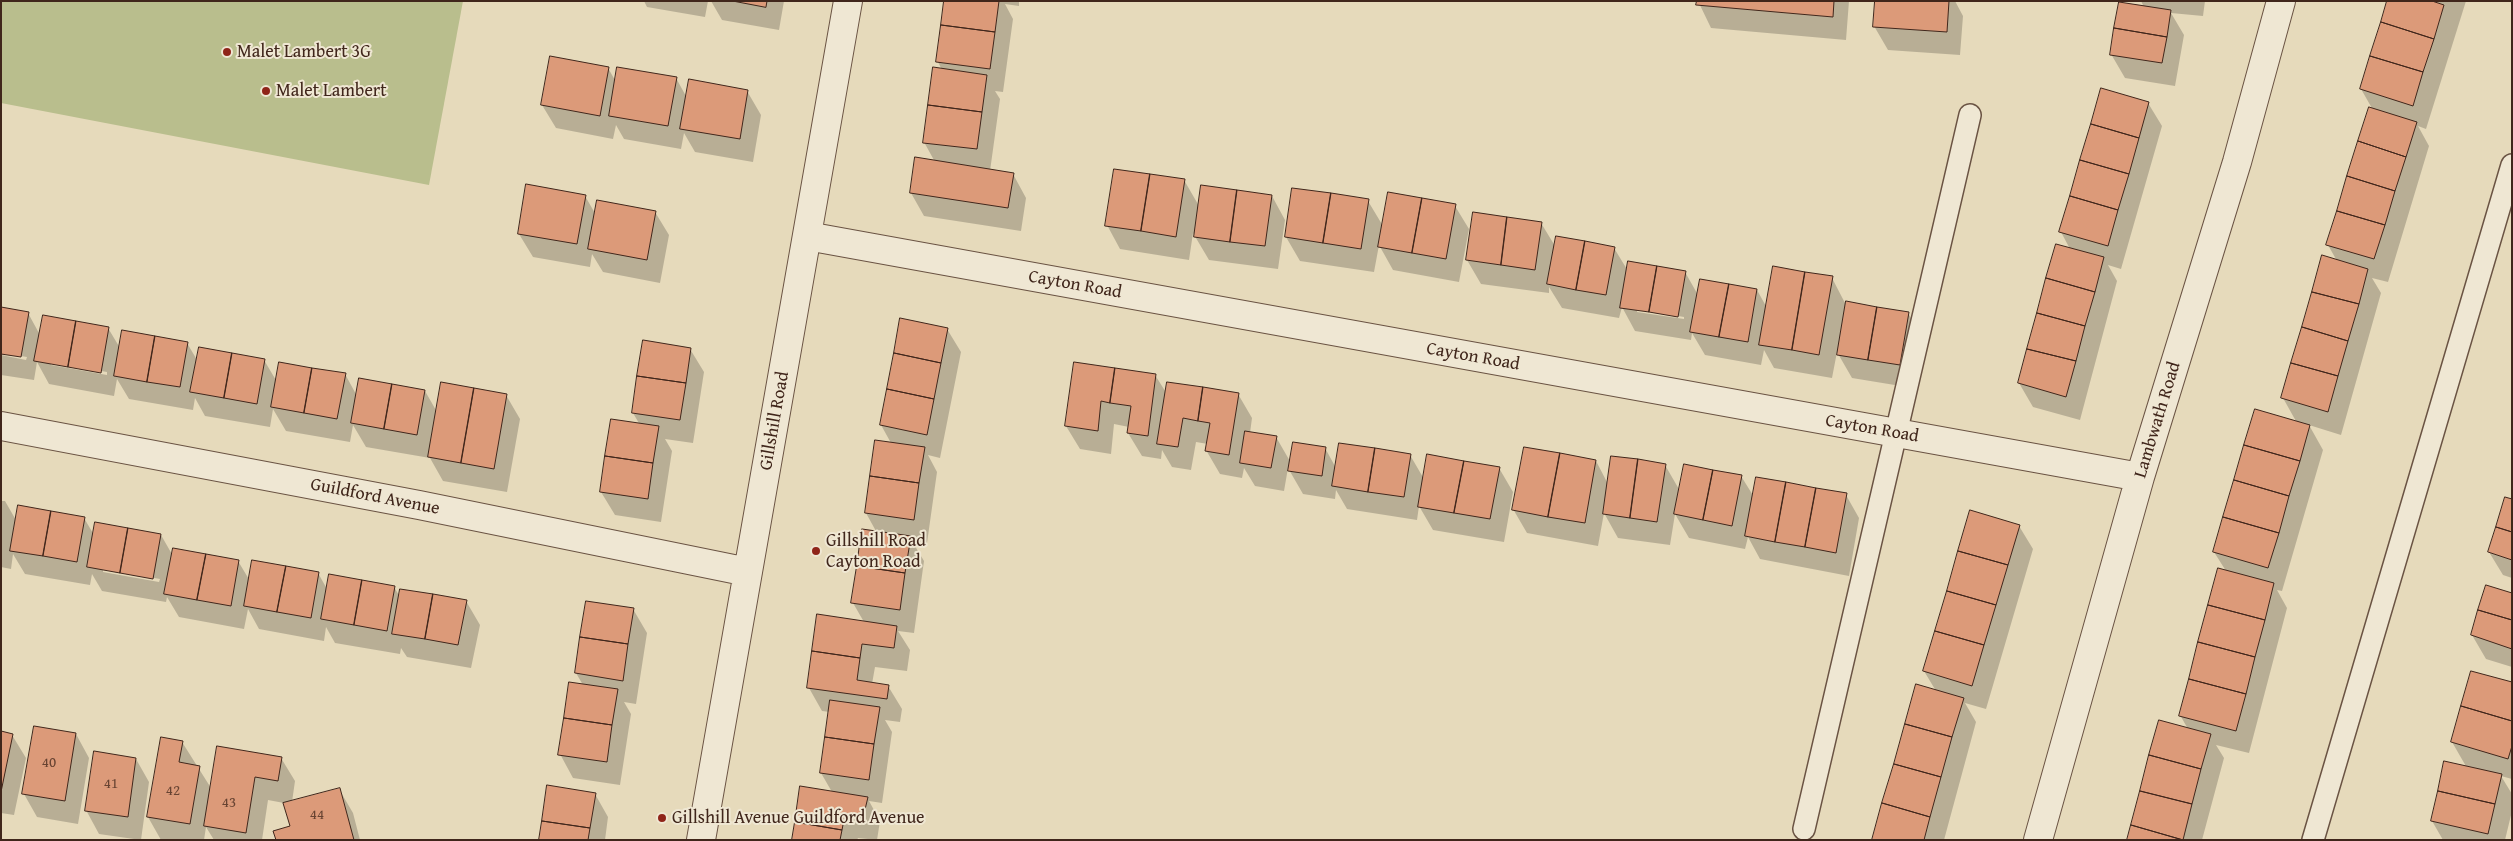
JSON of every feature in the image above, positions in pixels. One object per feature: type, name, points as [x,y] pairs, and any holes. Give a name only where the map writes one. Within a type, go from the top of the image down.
[{"type":"street","name":"Gillshill Road","points":[[701,840],[848,1]]},
{"type":"street","name":"Lambwath Road","points":[[2038,840],[2140,478],[2237,162],[2282,1]]},
{"type":"street","name":"Cayton Road","points":[[807,236],[2140,478]]},
{"type":"street","name":"Guildford Avenue","points":[[1,426],[419,506],[748,572]]},
{"type":"lane","points":[[1804,829],[1970,115]]},
{"type":"lane","points":[[2313,840],[2512,165]]},
{"type":"green space","name":"Malet Lambert 3G","points":[[1,1],[463,1],[429,185],[1,103]]},
{"type":"building","points":[[733,1],[767,1],[766,7]]},
{"type":"building","points":[[944,1],[999,1],[995,32],[941,25]]},
{"type":"building","points":[[1697,1],[1834,1],[1833,17],[1696,5]]},
{"type":"building","points":[[1875,1],[1949,1],[1947,32],[1873,27]]},
{"type":"building","points":[[2387,1],[2432,1],[2444,5],[2434,39],[2381,22]]},
{"type":"building","points":[[2119,2],[2171,10],[2167,37],[2114,28]]},
{"type":"building","points":[[2381,22],[2434,39],[2423,72],[2370,56]]},
{"type":"building","points":[[941,25],[995,32],[990,69],[936,62]]},
{"type":"building","points":[[2114,28],[2167,37],[2162,63],[2110,55]]},
{"type":"building","points":[[550,56],[609,67],[600,116],[541,105]]},
{"type":"building","points":[[2370,56],[2423,72],[2413,106],[2360,89]]},
{"type":"building","points":[[617,67],[677,77],[668,126],[609,116]]},
{"type":"building","points":[[933,67],[987,75],[982,112],[928,105]]},
{"type":"building","points":[[689,79],[748,90],[740,139],[680,129]]},
{"type":"building","points":[[2101,88],[2149,102],[2139,138],[2091,124]]},
{"type":"building","points":[[928,105],[982,112],[977,149],[923,143]]},
{"type":"building","points":[[2369,107],[2417,122],[2406,157],[2358,141]]},
{"type":"building","points":[[2091,124],[2139,138],[2129,174],[2080,160]]},
{"type":"building","points":[[2358,141],[2406,157],[2395,191],[2347,176]]},
{"type":"building","points":[[915,157],[1014,173],[1008,208],[910,193]]},
{"type":"building","points":[[2080,160],[2129,174],[2118,210],[2070,196]]},
{"type":"building","points":[[1114,169],[1150,174],[1141,231],[1105,226]]},
{"type":"building","points":[[1150,174],[1185,179],[1176,237],[1141,231]]},
{"type":"building","points":[[2347,176],[2395,191],[2385,225],[2337,211]]},
{"type":"building","points":[[526,184],[586,195],[577,244],[518,234]]},
{"type":"building","points":[[1201,185],[1237,190],[1230,242],[1194,237]]},
{"type":"building","points":[[1292,188],[1331,193],[1323,243],[1285,237]]},
{"type":"building","points":[[1237,190],[1272,195],[1265,246],[1230,242]]},
{"type":"building","points":[[1388,192],[1422,198],[1412,253],[1378,247]]},
{"type":"building","points":[[1331,193],[1369,199],[1361,249],[1323,243]]},
{"type":"building","points":[[2070,196],[2118,210],[2108,246],[2059,232]]},
{"type":"building","points":[[1422,198],[1456,204],[1446,259],[1412,253]]},
{"type":"building","points":[[597,200],[656,211],[647,260],[588,249]]},
{"type":"building","points":[[2337,211],[2385,225],[2374,259],[2326,245]]},
{"type":"building","points":[[1473,212],[1507,217],[1501,265],[1466,260]]},
{"type":"building","points":[[1507,217],[1542,222],[1535,270],[1501,265]]},
{"type":"building","points":[[1556,236],[1585,241],[1576,290],[1547,284]]},
{"type":"building","points":[[1585,241],[1615,247],[1606,295],[1576,290]]},
{"type":"building","points":[[2056,244],[2104,257],[2095,292],[2046,278]]},
{"type":"building","points":[[2322,255],[2368,269],[2359,304],[2312,292]]},
{"type":"building","points":[[1628,261],[1657,266],[1649,312],[1620,308]]},
{"type":"building","points":[[1657,266],[1686,271],[1678,317],[1649,312]]},
{"type":"building","points":[[1773,266],[1805,272],[1792,350],[1759,345]]},
{"type":"building","points":[[1805,272],[1833,276],[1819,355],[1792,350]]},
{"type":"building","points":[[2046,278],[2095,292],[2085,326],[2037,313]]},
{"type":"building","points":[[1700,279],[1729,284],[1719,337],[1690,332]]},
{"type":"building","points":[[1729,284],[1757,289],[1748,342],[1719,337]]},
{"type":"building","points":[[2312,292],[2359,304],[2348,341],[2302,327]]},
{"type":"building","points":[[1846,301],[1877,307],[1868,360],[1837,355]]},
{"type":"building","points":[[1,307],[29,312],[21,357],[1,354]]},
{"type":"building","points":[[1877,307],[1909,312],[1900,365],[1868,360]]},
{"type":"building","points":[[2037,313],[2085,326],[2076,361],[2027,349]]},
{"type":"building","points":[[43,315],[76,321],[68,367],[34,361]]},
{"type":"building","points":[[900,318],[948,328],[941,363],[894,353]]},
{"type":"building","points":[[76,321],[109,327],[101,373],[68,367]]},
{"type":"building","points":[[2302,327],[2348,341],[2338,376],[2291,363]]},
{"type":"building","points":[[122,330],[155,336],[147,382],[114,376]]},
{"type":"building","points":[[155,336],[188,342],[180,387],[147,382]]},
{"type":"building","points":[[643,340],[691,348],[686,383],[637,376]]},
{"type":"building","points":[[199,347],[232,353],[224,398],[190,392]]},
{"type":"building","points":[[2027,349],[2076,361],[2066,397],[2018,383]]},
{"type":"building","points":[[232,353],[265,359],[257,404],[224,398]]},
{"type":"building","points":[[894,353],[941,363],[934,399],[887,389]]},
{"type":"building","points":[[279,362],[312,368],[304,413],[271,407]]},
{"type":"building","points":[[1074,362],[1115,368],[1110,403],[1101,401],[1098,431],[1065,426]]},
{"type":"building","points":[[2291,363],[2338,376],[2328,412],[2281,398]]},
{"type":"building","points":[[312,368],[346,373],[337,419],[304,413]]},
{"type":"building","points":[[1115,368],[1156,374],[1148,436],[1127,433],[1131,406],[1110,403]]},
{"type":"building","points":[[637,376],[686,383],[680,420],[632,413]]},
{"type":"building","points":[[359,378],[392,384],[384,429],[351,423]]},
{"type":"building","points":[[441,382],[474,388],[461,463],[428,457]]},
{"type":"building","points":[[1167,382],[1203,387],[1198,421],[1183,418],[1178,447],[1157,444]]},
{"type":"building","points":[[392,384],[425,390],[417,435],[384,429]]},
{"type":"building","points":[[1203,387],[1239,393],[1229,455],[1205,451],[1210,423],[1198,421]]},
{"type":"building","points":[[474,388],[507,394],[494,469],[461,463]]},
{"type":"building","points":[[887,389],[934,399],[927,435],[880,425]]},
{"type":"building","points":[[2255,409],[2310,425],[2300,461],[2244,445]]},
{"type":"building","points":[[611,419],[659,426],[653,463],[605,456]]},
{"type":"building","points":[[1245,431],[1277,436],[1271,468],[1240,463]]},
{"type":"building","points":[[875,440],[925,447],[919,483],[870,476]]},
{"type":"building","points":[[1293,442],[1326,447],[1322,476],[1288,471]]},
{"type":"building","points":[[1339,443],[1375,448],[1368,492],[1332,486]]},
{"type":"building","points":[[2244,445],[2300,461],[2289,496],[2234,480]]},
{"type":"building","points":[[1524,447],[1560,453],[1548,517],[1512,510]]},
{"type":"building","points":[[1375,448],[1411,454],[1404,497],[1368,492]]},
{"type":"building","points":[[1560,453],[1596,460],[1585,523],[1548,517]]},
{"type":"building","points":[[1427,454],[1464,461],[1454,513],[1418,507]]},
{"type":"building","points":[[605,456],[653,463],[648,499],[600,492]]},
{"type":"building","points":[[1611,456],[1638,459],[1630,518],[1603,514]]},
{"type":"building","points":[[1638,459],[1666,464],[1657,522],[1630,518]]},
{"type":"building","points":[[1464,461],[1500,467],[1490,519],[1454,513]]},
{"type":"building","points":[[1684,464],[1713,470],[1703,520],[1674,514]]},
{"type":"building","points":[[1713,470],[1742,475],[1732,526],[1703,520]]},
{"type":"building","points":[[870,476],[919,483],[914,520],[865,513]]},
{"type":"building","points":[[1756,477],[1786,482],[1775,542],[1745,536]]},
{"type":"building","points":[[2234,480],[2289,496],[2279,533],[2223,517]]},
{"type":"building","points":[[1786,482],[1816,488],[1805,547],[1775,542]]},
{"type":"building","points":[[1816,488],[1847,493],[1836,553],[1805,547]]},
{"type":"building","points":[[2505,497],[2512,499],[2512,532],[2496,527]]},
{"type":"building","points":[[18,505],[51,511],[43,556],[10,551]]},
{"type":"building","points":[[1970,510],[2020,525],[2008,565],[1958,551]]},
{"type":"building","points":[[51,511],[85,517],[77,562],[43,556]]},
{"type":"building","points":[[2223,517],[2279,533],[2268,568],[2213,552]]},
{"type":"building","points":[[95,522],[128,528],[120,573],[87,567]]},
{"type":"building","points":[[2496,527],[2512,532],[2512,560],[2488,552]]},
{"type":"building","points":[[128,528],[161,534],[153,579],[120,573]]},
{"type":"building","points":[[862,529],[911,536],[905,573],[857,566]]},
{"type":"building","points":[[173,548],[206,554],[197,600],[164,594]]},
{"type":"building","points":[[1958,551],[2008,565],[1996,605],[1947,591]]},
{"type":"building","points":[[206,554],[239,560],[231,606],[197,600]]},
{"type":"building","points":[[252,560],[286,566],[277,612],[244,606]]},
{"type":"building","points":[[286,566],[319,572],[311,618],[277,612]]},
{"type":"building","points":[[857,566],[905,573],[900,610],[851,603]]},
{"type":"building","points":[[2218,568],[2274,583],[2265,620],[2208,605]]},
{"type":"building","points":[[329,574],[362,580],[354,625],[321,619]]},
{"type":"building","points":[[362,580],[395,586],[387,631],[354,625]]},
{"type":"building","points":[[2486,585],[2512,593],[2512,620],[2478,610]]},
{"type":"building","points":[[400,589],[433,594],[425,639],[392,634]]},
{"type":"building","points":[[1947,591],[1996,605],[1984,645],[1935,631]]},
{"type":"building","points":[[433,594],[467,600],[458,645],[425,639]]},
{"type":"building","points":[[586,601],[634,608],[628,644],[580,637]]},
{"type":"building","points":[[2208,605],[2265,620],[2255,657],[2198,642]]},
{"type":"building","points":[[2478,610],[2512,620],[2512,649],[2471,635]]},
{"type":"building","points":[[817,614],[897,626],[894,648],[862,644],[860,658],[812,651]]},
{"type":"building","points":[[1935,631],[1984,645],[1972,686],[1923,671]]},
{"type":"building","points":[[580,637],[628,644],[623,681],[575,673]]},
{"type":"building","points":[[2198,642],[2255,657],[2246,694],[2189,679]]},
{"type":"building","points":[[812,651],[860,658],[857,680],[889,685],[887,699],[807,688]]},
{"type":"building","points":[[2471,671],[2512,682],[2512,721],[2461,706]]},
{"type":"building","points":[[2189,679],[2246,694],[2236,731],[2179,716]]},
{"type":"building","points":[[569,682],[618,689],[612,725],[564,718]]},
{"type":"building","points":[[1916,684],[1964,698],[1952,737],[1905,724]]},
{"type":"building","points":[[830,700],[880,707],[874,744],[825,737]]},
{"type":"building","points":[[2461,706],[2512,721],[2512,746],[2508,759],[2451,742]]},
{"type":"building","points":[[564,718],[612,725],[607,762],[558,755]]},
{"type":"building","points":[[2159,720],[2211,734],[2201,769],[2149,755]]},
{"type":"building","points":[[1905,724],[1952,737],[1941,777],[1894,764]]},
{"type":"building","points":[[34,726],[76,733],[65,801],[22,794]]},
{"type":"building","points":[[1,731],[13,734],[1,792]]},
{"type":"building","points":[[161,737],[183,741],[179,762],[200,766],[190,824],[147,817]]},
{"type":"building","points":[[825,737],[874,744],[869,780],[820,773]]},
{"type":"building","points":[[217,746],[282,757],[278,781],[255,777],[246,833],[204,826]]},
{"type":"building","points":[[94,751],[136,758],[128,817],[85,811]]},
{"type":"building","points":[[2149,755],[2201,769],[2192,804],[2140,791]]},
{"type":"building","points":[[2444,761],[2502,774],[2495,804],[2438,791]]},
{"type":"building","points":[[1894,764],[1941,777],[1930,817],[1882,803]]},
{"type":"building","points":[[547,785],[596,793],[590,828],[542,821]]},
{"type":"building","points":[[800,786],[868,797],[863,818],[845,814],[842,830],[795,822]]},
{"type":"building","points":[[340,788],[354,840],[276,840],[273,831],[290,826],[283,803]]},
{"type":"building","points":[[2140,791],[2192,804],[2183,840],[2131,825]]},
{"type":"building","points":[[2438,791],[2495,804],[2488,834],[2431,821]]},
{"type":"building","points":[[1882,803],[1930,817],[1924,840],[1872,840]]},
{"type":"building","points":[[542,821],[590,828],[588,840],[539,840]]},
{"type":"building","points":[[795,822],[842,830],[840,840],[792,840]]},
{"type":"building","points":[[2131,825],[2183,840],[2127,840]]},
{"type":"place","name":"Malet Lambert 3G","points":[[227,52]]},
{"type":"place","name":"Malet Lambert","points":[[266,91]]},
{"type":"place","name":"Gillshill Road Cayton Road","points":[[816,551]]},
{"type":"place","name":"Gillshill Avenue Guildford Avenue","points":[[662,818]]}]
